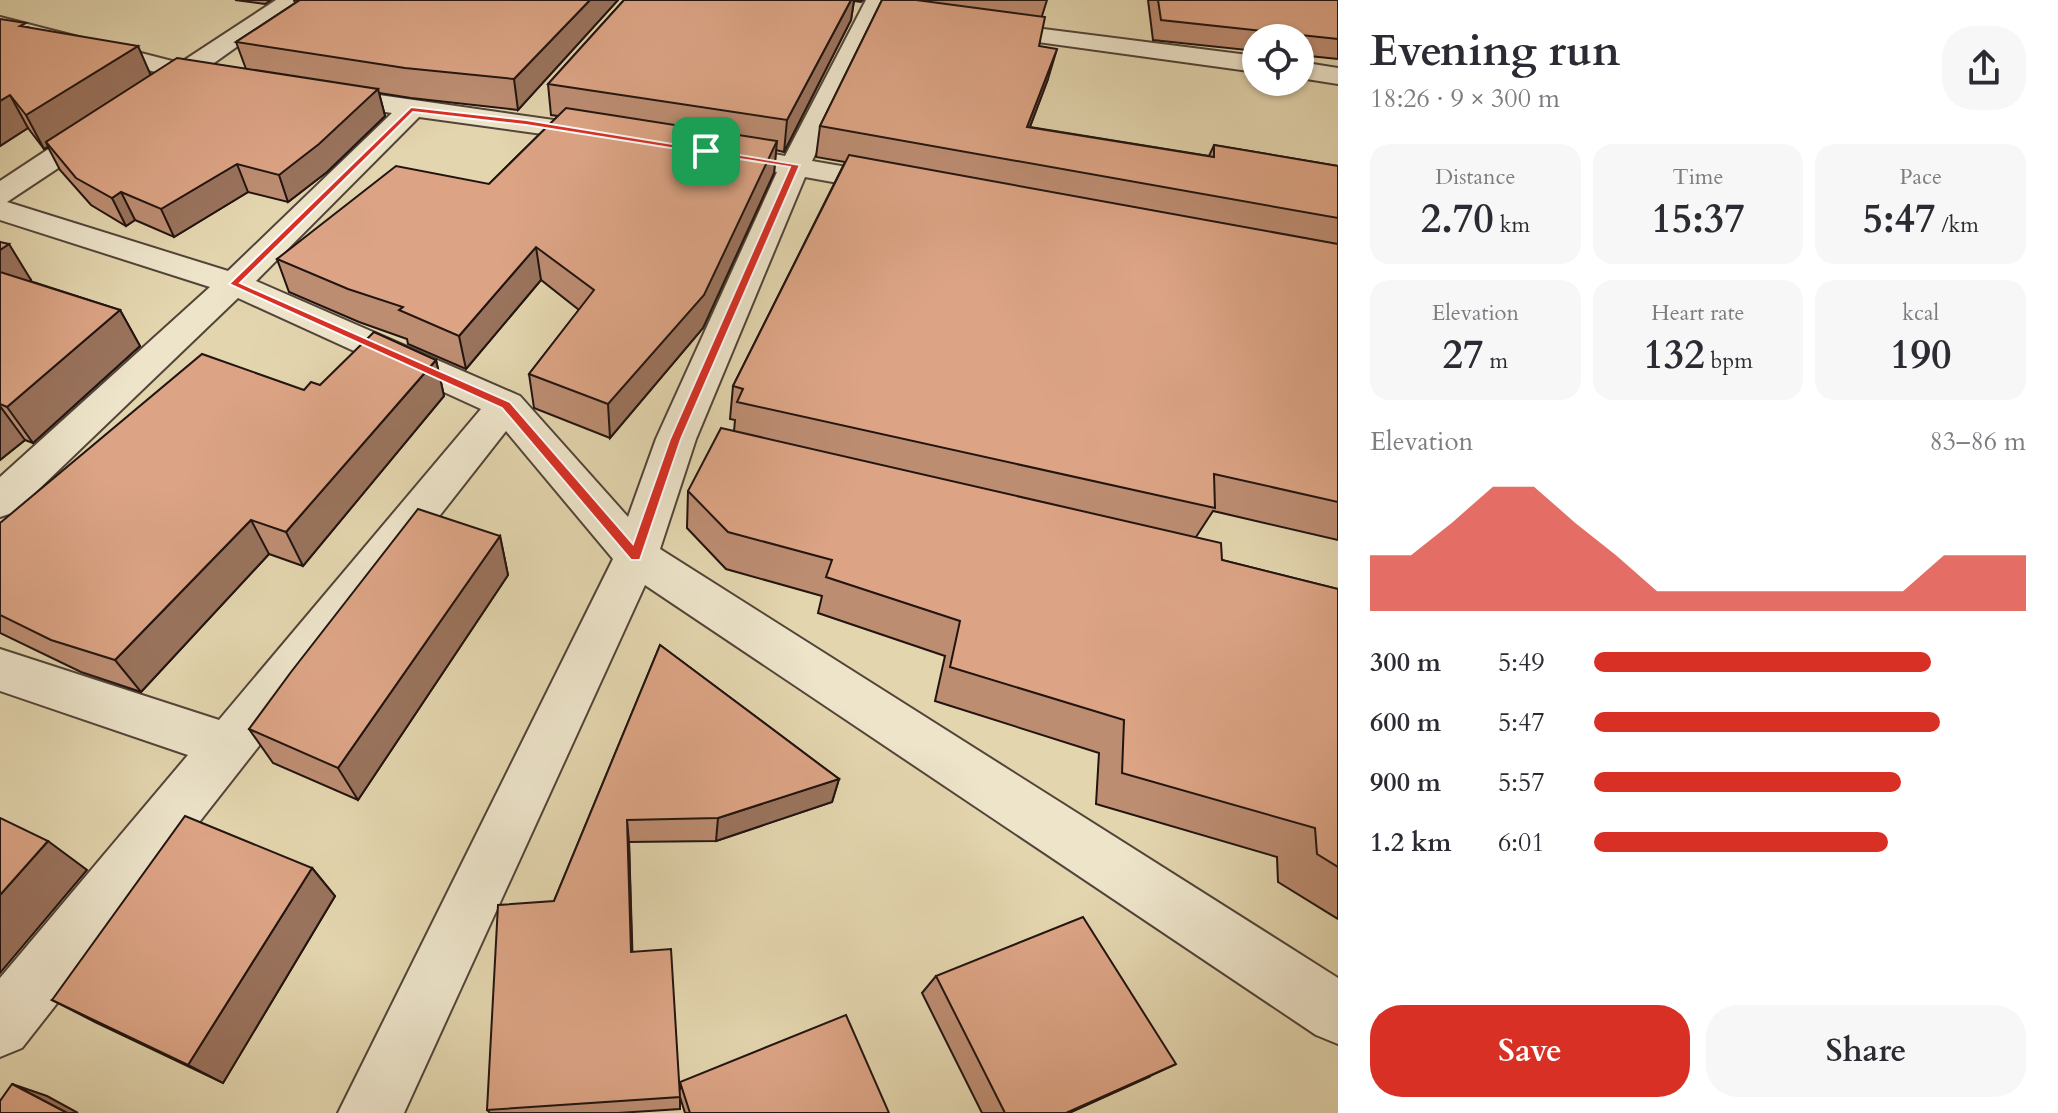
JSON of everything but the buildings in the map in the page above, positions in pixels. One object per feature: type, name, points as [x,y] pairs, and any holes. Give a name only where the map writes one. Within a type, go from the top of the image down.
[{"type":"street","points":[[0,195],[291,0]]},
{"type":"street","points":[[371,1113],[691,443],[795,165],[873,10]]},
{"type":"street","points":[[0,24],[185,72],[245,82]]},
{"type":"street","points":[[964,26],[1242,62]]},
{"type":"street","points":[[1314,72],[1338,76]]},
{"type":"street","points":[[290,89],[631,139]]},
{"type":"street","points":[[526,122],[546,100]]},
{"type":"street","points":[[0,501],[234,284],[411,109]]},
{"type":"street","points":[[691,149],[919,189]]},
{"type":"street","points":[[0,210],[234,284],[506,405],[636,556],[1338,1013]]},
{"type":"street","points":[[0,1026],[506,405]]},
{"type":"street","points":[[0,670],[228,746]]},
{"type":"route","points":[[411,109],[526,122],[706,151],[795,165],[676,439],[636,556],[506,405],[234,284],[411,109]]}]
